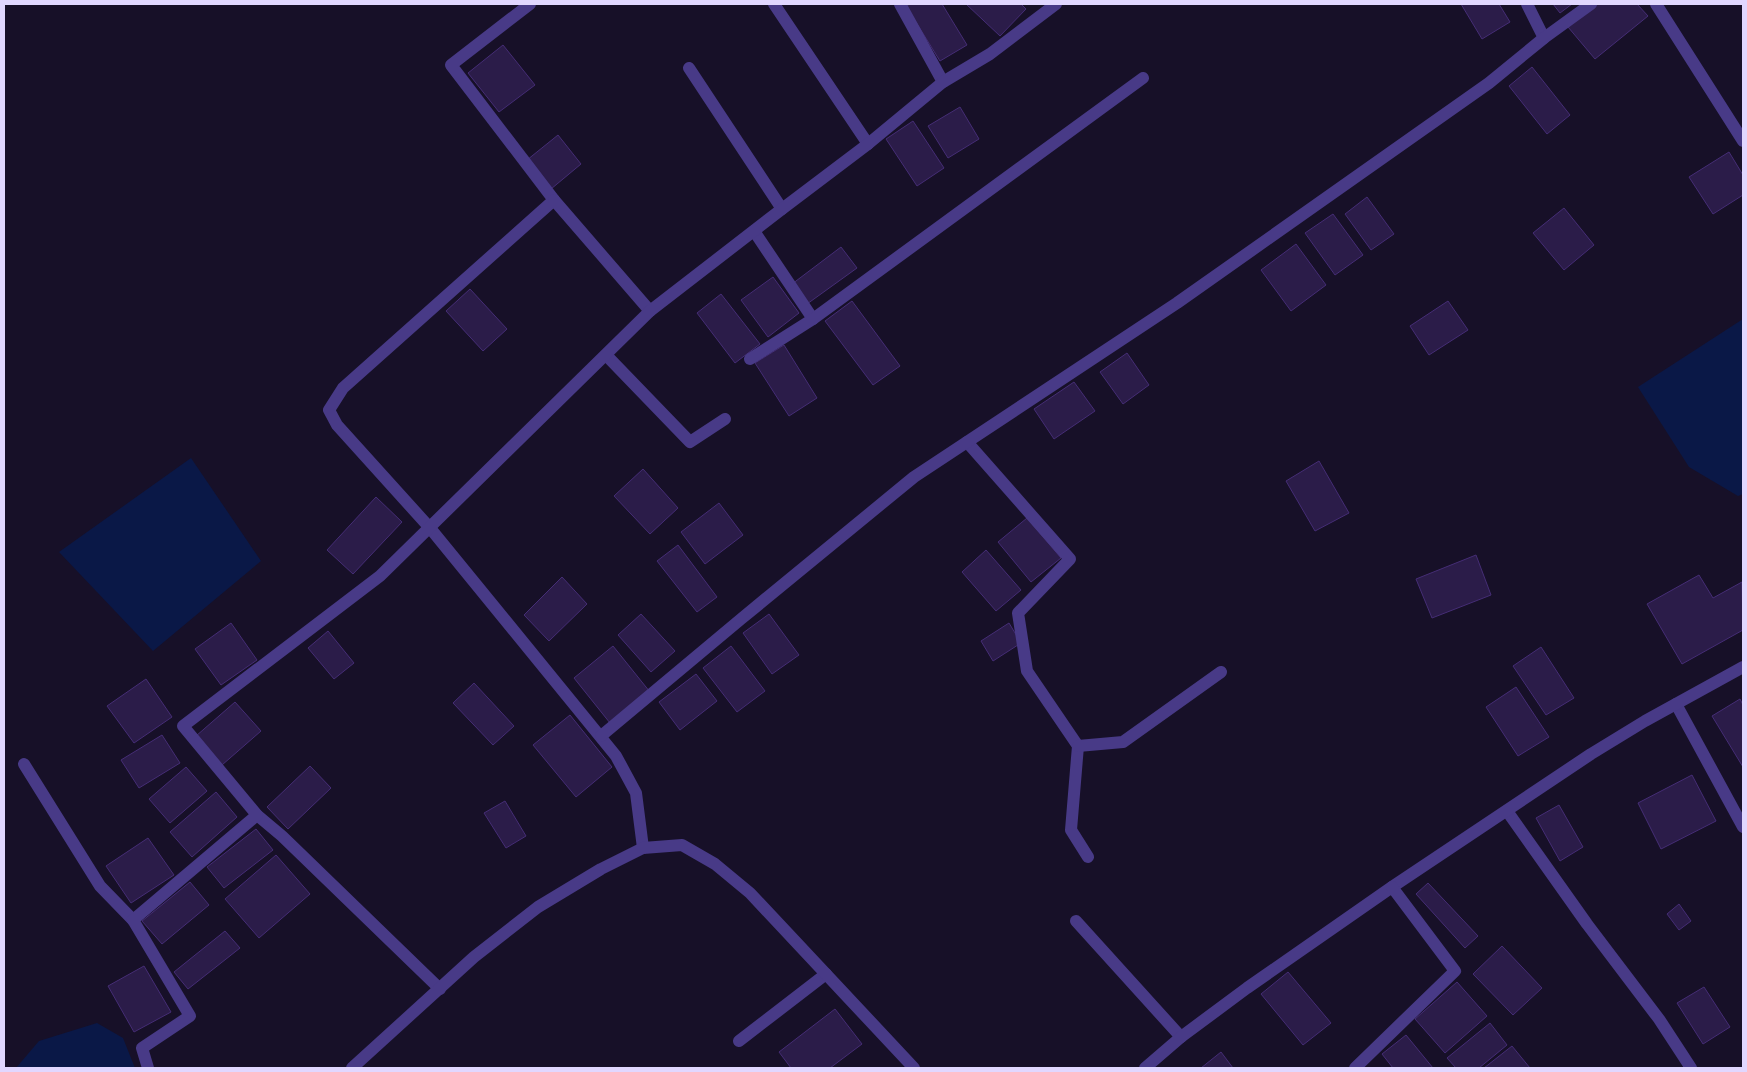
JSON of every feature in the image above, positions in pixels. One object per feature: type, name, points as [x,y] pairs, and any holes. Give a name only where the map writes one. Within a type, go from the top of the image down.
[{"type":"street","points":[[530,4],[451,65],[554,200],[650,311]]},
{"type":"street","points":[[774,4],[868,144]]},
{"type":"street","points":[[900,4],[943,82]]},
{"type":"street","points":[[440,989],[282,836],[257,815],[183,726],[380,576],[650,311],[868,144],[943,82],[990,54],[1056,4]]},
{"type":"street","points":[[1527,4],[1544,38]]},
{"type":"street","points":[[601,736],[741,618],[914,477],[1177,303],[1489,83],[1544,38],[1591,4]]},
{"type":"street","points":[[1656,4],[1743,142]]},
{"type":"street","points":[[689,68],[782,209]]},
{"type":"street","points":[[750,359],[813,319],[1143,78]]},
{"type":"street","points":[[554,200],[343,388],[329,410],[341,430],[430,528],[616,756],[636,793],[643,848]]},
{"type":"street","points":[[754,232],[813,319]]},
{"type":"street","points":[[606,355],[690,442],[725,419]]},
{"type":"street","points":[[967,442],[1070,559],[1018,612],[1027,671],[1078,746],[1071,830],[1088,857]]},
{"type":"street","points":[[1145,1068],[1181,1037],[1247,988],[1392,887],[1591,754],[1743,667]]},
{"type":"street","points":[[1078,746],[1123,742],[1221,672]]},
{"type":"street","points":[[1676,704],[1743,826]]},
{"type":"street","points":[[24,764],[100,886],[133,920],[190,1016],[142,1048],[148,1068]]},
{"type":"street","points":[[1507,811],[1588,924],[1660,1019],[1691,1068]]},
{"type":"street","points":[[133,920],[257,815]]},
{"type":"street","points":[[352,1068],[474,957],[538,907],[601,869],[643,848],[682,845],[715,864],[750,893],[914,1068]]},
{"type":"street","points":[[1355,1068],[1455,971],[1392,887]]},
{"type":"street","points":[[1076,921],[1181,1037]]},
{"type":"street","points":[[740,1041],[826,974]]},
{"type":"water","points":[[1743,319],[1743,494],[1738,496],[1689,467],[1638,387]]},
{"type":"water","points":[[191,458],[261,561],[153,651],[59,552]]},
{"type":"water","points":[[97,1023],[123,1038],[135,1068],[16,1068],[39,1041]]},
{"type":"building","points":[[910,4],[942,4],[967,45],[940,61],[906,6]]},
{"type":"building","points":[[966,4],[1021,4],[1026,9],[1000,36]]},
{"type":"building","points":[[1461,4],[1499,4],[1510,22],[1482,39]]},
{"type":"building","points":[[1553,4],[1572,4],[1560,13]]},
{"type":"building","points":[[1598,4],[1637,4],[1648,16],[1595,59],[1568,27]]},
{"type":"building","points":[[503,45],[535,85],[499,112],[468,73]]},
{"type":"building","points":[[1532,67],[1570,115],[1547,134],[1509,86]]},
{"type":"building","points":[[960,107],[979,139],[948,158],[928,126]]},
{"type":"building","points":[[913,121],[944,168],[917,186],[886,139]]},
{"type":"building","points":[[558,135],[581,164],[551,189],[527,160]]},
{"type":"building","points":[[1729,152],[1743,175],[1743,195],[1713,214],[1689,177]]},
{"type":"building","points":[[1367,197],[1394,234],[1371,250],[1345,214]]},
{"type":"building","points":[[1564,208],[1594,245],[1564,270],[1533,233]]},
{"type":"building","points":[[1333,214],[1363,255],[1335,275],[1305,233]]},
{"type":"building","points":[[1296,244],[1326,285],[1291,311],[1261,270]]},
{"type":"building","points":[[841,247],[857,268],[807,304],[792,284]]},
{"type":"building","points":[[773,277],[799,313],[768,337],[741,300]]},
{"type":"building","points":[[470,289],[507,329],[483,351],[446,311]]},
{"type":"building","points":[[721,294],[760,344],[735,363],[697,313]]},
{"type":"building","points":[[852,301],[900,366],[873,385],[825,321]]},
{"type":"building","points":[[1448,301],[1468,330],[1429,355],[1410,326]]},
{"type":"building","points":[[784,345],[817,398],[789,416],[755,363]]},
{"type":"building","points":[[1127,353],[1149,385],[1123,404],[1100,372]]},
{"type":"building","points":[[1074,382],[1095,411],[1054,439],[1034,409]]},
{"type":"building","points":[[1319,461],[1349,513],[1315,531],[1286,481]]},
{"type":"building","points":[[643,469],[678,508],[650,534],[614,496]]},
{"type":"building","points":[[376,497],[402,522],[353,574],[327,550]]},
{"type":"building","points":[[719,503],[743,535],[705,564],[681,532]]},
{"type":"building","points":[[1027,518],[1061,558],[1031,582],[998,542]]},
{"type":"building","points":[[678,545],[717,597],[697,612],[657,561]]},
{"type":"building","points":[[986,550],[1021,590],[996,611],[962,572]]},
{"type":"building","points":[[1476,555],[1491,595],[1432,618],[1416,579]]},
{"type":"building","points":[[1699,575],[1713,598],[1742,582],[1743,630],[1682,664],[1647,604]]},
{"type":"building","points":[[562,577],[587,604],[549,641],[524,615]]},
{"type":"building","points":[[641,614],[675,651],[651,672],[618,635]]},
{"type":"building","points":[[769,614],[799,655],[772,674],[743,633]]},
{"type":"building","points":[[231,623],[257,660],[221,685],[195,649]]},
{"type":"building","points":[[1009,623],[1021,643],[993,661],[981,641]]},
{"type":"building","points":[[328,631],[354,663],[334,679],[308,648]]},
{"type":"building","points":[[613,646],[650,692],[610,723],[574,678]]},
{"type":"building","points":[[731,646],[765,691],[737,712],[703,668]]},
{"type":"building","points":[[1541,647],[1574,698],[1546,715],[1513,666]]},
{"type":"building","points":[[696,674],[717,701],[680,730],[659,702]]},
{"type":"building","points":[[146,679],[172,717],[134,743],[107,706]]},
{"type":"building","points":[[474,683],[514,726],[493,745],[453,703]]},
{"type":"building","points":[[1516,687],[1549,737],[1518,756],[1486,707]]},
{"type":"building","points":[[1740,699],[1743,705],[1743,767],[1712,716]]},
{"type":"building","points":[[235,702],[261,731],[222,765],[196,736]]},
{"type":"building","points":[[570,715],[612,767],[576,797],[533,745]]},
{"type":"building","points":[[162,735],[180,763],[139,788],[121,760]]},
{"type":"building","points":[[310,766],[331,788],[288,829],[267,807]]},
{"type":"building","points":[[186,767],[207,791],[170,823],[149,799]]},
{"type":"building","points":[[1692,775],[1716,821],[1661,849],[1638,803]]},
{"type":"building","points":[[216,792],[237,817],[192,857],[170,832]]},
{"type":"building","points":[[505,801],[526,836],[506,848],[484,813]]},
{"type":"building","points":[[1559,805],[1583,847],[1560,861],[1536,818]]},
{"type":"building","points":[[256,829],[273,850],[224,888],[207,867]]},
{"type":"building","points":[[148,838],[174,875],[131,903],[106,866]]},
{"type":"building","points":[[276,855],[310,894],[259,938],[225,899]]},
{"type":"building","points":[[190,882],[209,905],[162,944],[142,921]]},
{"type":"building","points":[[1428,883],[1478,936],[1465,948],[1416,894]]},
{"type":"building","points":[[1679,904],[1691,921],[1679,930],[1667,914]]},
{"type":"building","points":[[225,931],[240,948],[188,989],[174,972]]},
{"type":"building","points":[[1502,946],[1542,988],[1513,1015],[1473,974]]},
{"type":"building","points":[[144,966],[171,1012],[134,1032],[108,986]]},
{"type":"building","points":[[1288,972],[1331,1023],[1303,1045],[1261,994]]},
{"type":"building","points":[[1457,982],[1487,1016],[1445,1053],[1415,1019]]},
{"type":"building","points":[[1704,987],[1730,1027],[1703,1044],[1677,1003]]},
{"type":"building","points":[[835,1009],[862,1044],[830,1068],[791,1068],[779,1052]]},
{"type":"building","points":[[1490,1023],[1507,1045],[1479,1068],[1456,1068],[1447,1058]]},
{"type":"building","points":[[1406,1035],[1433,1068],[1393,1068],[1382,1054]]},
{"type":"building","points":[[1512,1046],[1530,1068],[1484,1068]]},
{"type":"building","points":[[1221,1052],[1233,1068],[1201,1068]]}]
